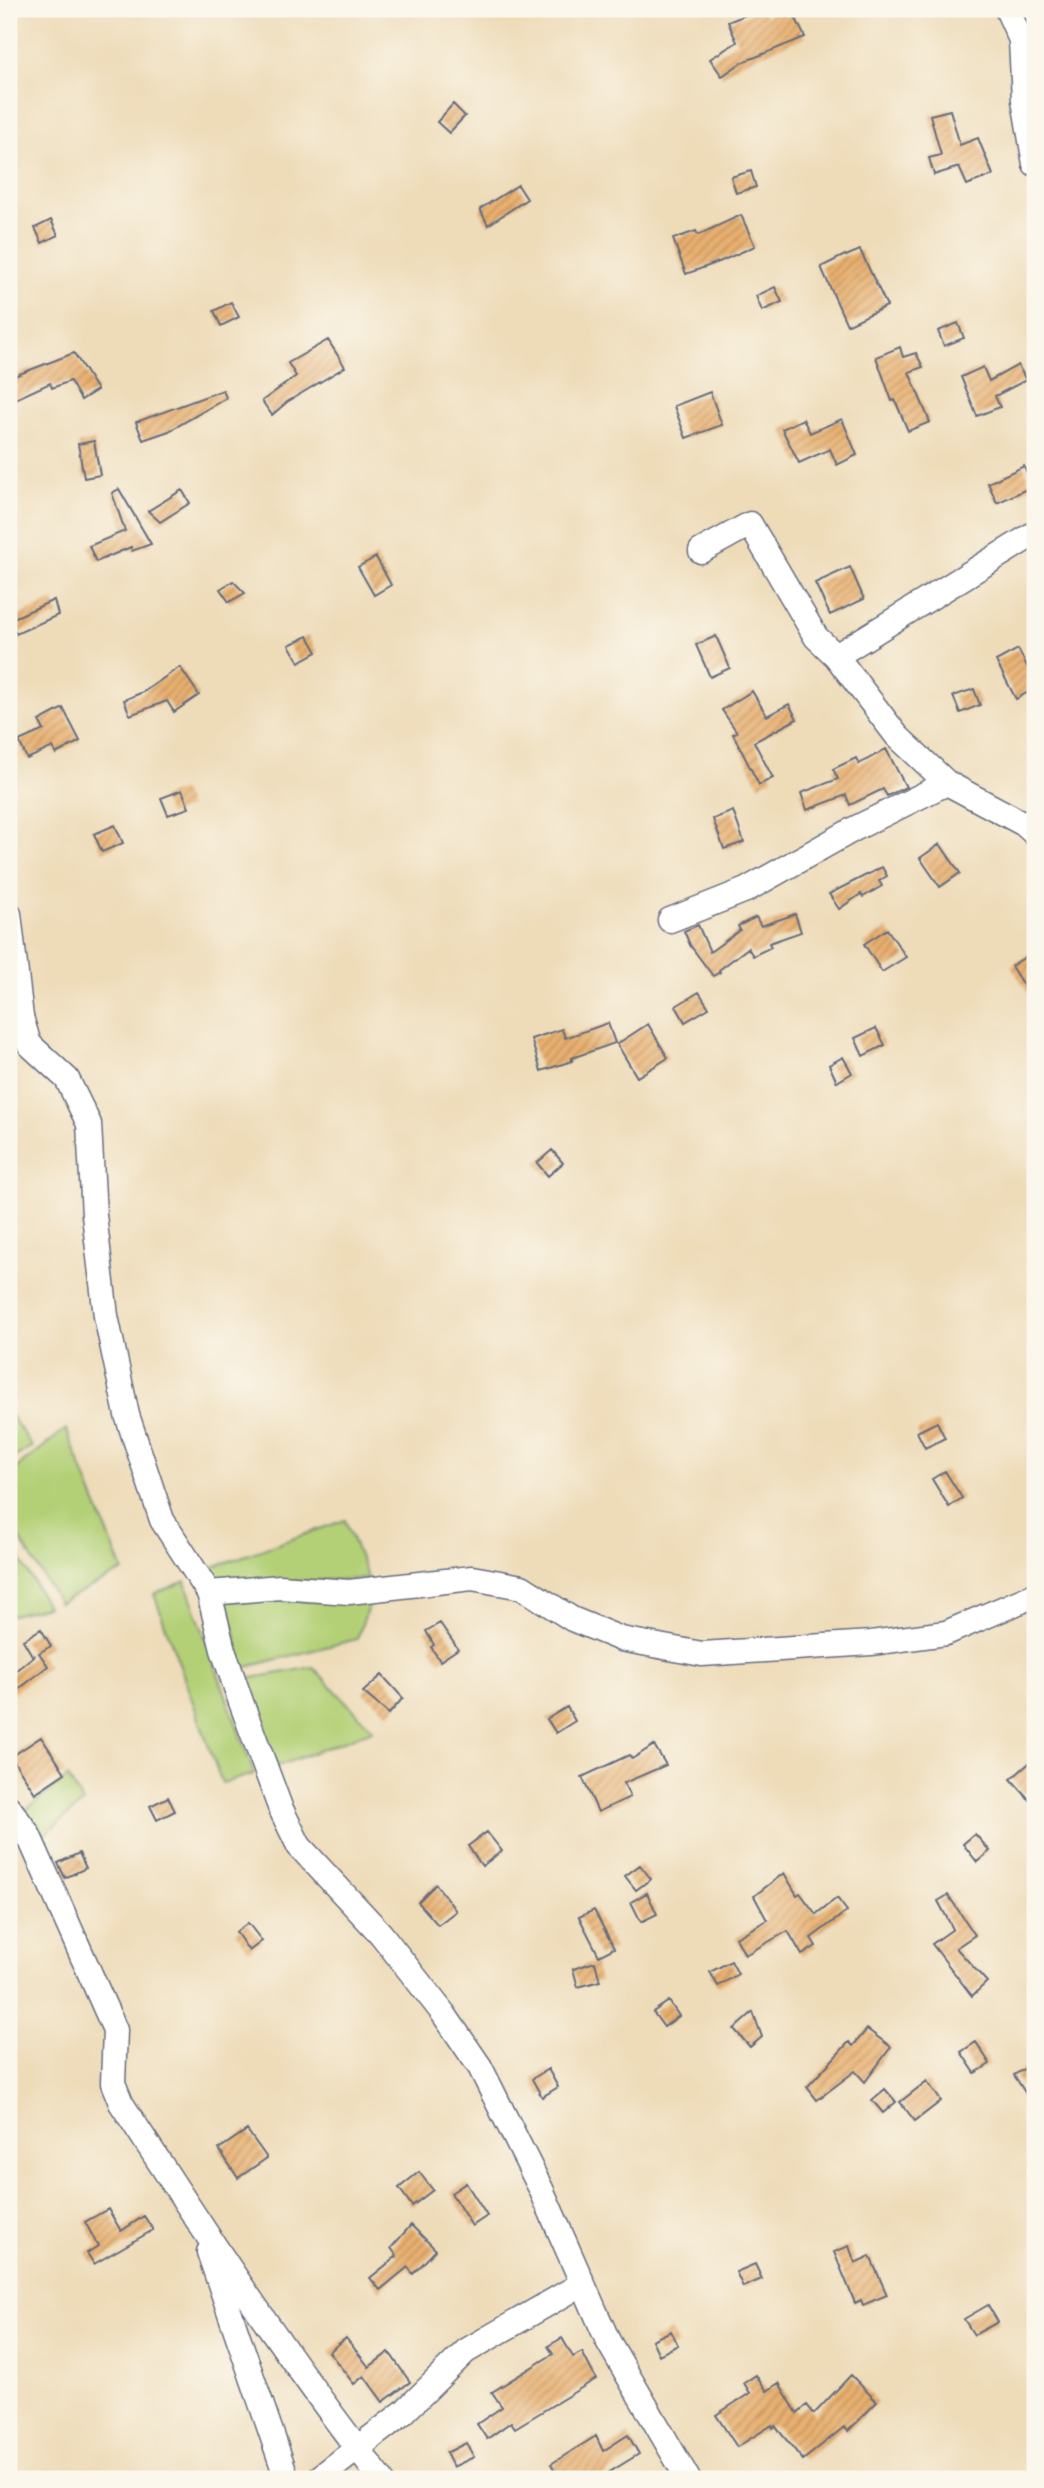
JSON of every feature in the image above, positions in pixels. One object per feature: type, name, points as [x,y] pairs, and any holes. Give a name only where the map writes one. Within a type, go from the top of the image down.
[{"type":"street","points":[[1007,9],[1021,40],[1024,100],[1035,164]]},
{"type":"street","points":[[701,551],[750,524],[816,637],[836,656],[897,736],[947,783],[1024,824],[1035,834]]},
{"type":"street","points":[[836,656],[1035,533]]},
{"type":"street","points":[[670,920],[746,890],[854,829],[947,783]]},
{"type":"street","points":[[9,914],[21,1017],[29,1044],[67,1079],[89,1124],[94,1215],[106,1316],[127,1415],[162,1520],[209,1592],[223,1650],[280,1807],[299,1846],[380,1934],[443,2013],[480,2067],[541,2189],[608,2341],[688,2479]]},
{"type":"street","points":[[209,1592],[279,1587],[349,1592],[472,1578],[522,1587],[572,1619],[621,1639],[702,1654],[871,1643],[946,1633],[1035,1595]]},
{"type":"street","points":[[9,1808],[28,1834],[115,2030],[114,2083],[121,2103],[200,2224],[356,2448],[381,2479]]},
{"type":"street","points":[[200,2224],[287,2479]]},
{"type":"street","points":[[318,2479],[404,2412],[466,2351],[582,2284]]},
{"type":"green space","points":[[9,1413],[32,1446],[9,1461]]},
{"type":"green space","points":[[66,1429],[123,1571],[59,1603],[9,1521],[9,1474]]},
{"type":"green space","points":[[345,1520],[368,1579],[213,1584],[204,1570]]},
{"type":"green space","points":[[9,1539],[47,1606],[9,1616]]},
{"type":"green space","points":[[185,1581],[254,1774],[222,1783],[154,1594]]},
{"type":"green space","points":[[227,1601],[370,1601],[357,1639],[243,1668]]},
{"type":"green space","points":[[313,1667],[373,1730],[275,1767],[241,1680]]},
{"type":"green space","points":[[68,1777],[83,1803],[40,1838],[20,1814]]},
{"type":"building","points":[[760,9],[765,16],[780,9],[791,9],[805,37],[741,63],[722,76],[710,59],[737,42],[728,22]]},
{"type":"building","points":[[453,104],[465,116],[449,133],[437,122]]},
{"type":"building","points":[[950,110],[960,145],[978,138],[993,175],[967,185],[959,167],[934,175],[929,158],[941,155],[930,115]]},
{"type":"building","points":[[751,171],[756,187],[736,193],[731,177]]},
{"type":"building","points":[[518,185],[527,199],[488,225],[480,209]]},
{"type":"building","points":[[741,215],[755,246],[686,274],[673,239],[696,231],[698,235]]},
{"type":"building","points":[[51,220],[58,235],[42,243],[35,228]]},
{"type":"building","points":[[860,250],[887,306],[847,325],[821,267]]},
{"type":"building","points":[[775,287],[782,302],[762,311],[756,296]]},
{"type":"building","points":[[231,302],[239,317],[221,326],[214,311]]},
{"type":"building","points":[[958,323],[964,338],[944,346],[938,331]]},
{"type":"building","points":[[328,340],[345,367],[287,402],[272,415],[262,401],[296,376],[288,363]]},
{"type":"building","points":[[900,347],[903,357],[916,353],[923,367],[909,372],[930,422],[908,431],[895,400],[892,401],[876,357]]},
{"type":"building","points":[[74,353],[97,390],[81,400],[70,381],[52,388],[50,383],[9,402],[9,378]]},
{"type":"building","points":[[1018,365],[1026,380],[995,396],[1000,407],[977,416],[961,377],[983,367],[989,381]]},
{"type":"building","points":[[223,390],[226,398],[169,431],[143,440],[136,422]]},
{"type":"building","points":[[710,392],[722,425],[686,438],[674,406]]},
{"type":"building","points":[[803,419],[810,433],[842,419],[857,455],[837,465],[830,449],[799,463],[782,429]]},
{"type":"building","points":[[94,441],[100,475],[84,478],[78,444]]},
{"type":"building","points":[[1024,466],[1033,486],[997,503],[988,483]]},
{"type":"building","points":[[119,489],[151,544],[132,551],[131,547],[96,562],[89,546],[125,531],[112,493]]},
{"type":"building","points":[[182,490],[190,503],[160,522],[148,511]]},
{"type":"building","points":[[376,557],[391,585],[374,595],[358,567]]},
{"type":"building","points":[[850,567],[864,599],[830,615],[815,583]]},
{"type":"building","points":[[233,581],[245,593],[229,602],[220,589]]},
{"type":"building","points":[[54,600],[58,615],[16,634],[9,620]]},
{"type":"building","points":[[308,636],[317,652],[299,662],[289,645]]},
{"type":"building","points":[[716,636],[730,668],[710,677],[696,645]]},
{"type":"building","points":[[1018,649],[1035,682],[1035,688],[1016,699],[996,661]]},
{"type":"building","points":[[180,667],[199,695],[174,712],[167,701],[130,715],[124,700],[143,692]]},
{"type":"building","points":[[974,689],[980,705],[960,713],[953,696]]},
{"type":"building","points":[[752,691],[767,716],[789,704],[797,719],[754,742],[773,778],[759,785],[733,734],[737,732],[722,710]]},
{"type":"building","points":[[63,708],[80,741],[56,754],[53,747],[27,759],[19,741],[44,730],[39,721]]},
{"type":"building","points":[[886,749],[906,787],[887,796],[883,789],[850,805],[846,795],[807,810],[801,793],[838,779],[833,769],[856,758],[859,764]]},
{"type":"building","points":[[182,790],[189,808],[168,815],[161,798]]},
{"type":"building","points":[[733,811],[744,842],[724,849],[713,819]]},
{"type":"building","points":[[115,825],[123,843],[102,852],[94,834]]},
{"type":"building","points":[[940,844],[960,873],[940,887],[920,858]]},
{"type":"building","points":[[882,867],[887,876],[879,881],[882,886],[863,897],[861,894],[839,909],[829,894]]},
{"type":"building","points":[[795,914],[801,932],[769,943],[771,947],[753,956],[748,948],[713,976],[690,945],[684,931],[698,925],[710,952],[740,930],[738,926],[756,917],[761,926]]},
{"type":"building","points":[[887,929],[906,957],[882,972],[864,944]]},
{"type":"building","points":[[1035,951],[1035,1004],[1011,966]]},
{"type":"building","points":[[699,992],[709,1008],[685,1022],[676,1006]]},
{"type":"building","points":[[608,1023],[615,1043],[541,1071],[531,1039],[562,1029],[565,1038]]},
{"type":"building","points":[[648,1024],[668,1058],[637,1077],[617,1044]]},
{"type":"building","points":[[876,1028],[885,1045],[863,1056],[855,1038]]},
{"type":"building","points":[[843,1057],[852,1073],[837,1082],[829,1065]]},
{"type":"building","points":[[552,1150],[563,1163],[548,1176],[537,1163]]},
{"type":"building","points":[[937,1422],[945,1438],[925,1448],[917,1432]]},
{"type":"building","points":[[945,1471],[962,1498],[949,1507],[932,1479]]},
{"type":"building","points":[[440,1623],[458,1649],[440,1661],[431,1647],[434,1645],[426,1631]]},
{"type":"building","points":[[41,1629],[51,1646],[39,1653],[48,1666],[9,1697],[9,1676],[33,1657],[23,1640]]},
{"type":"building","points":[[382,1675],[403,1698],[389,1714],[363,1692]]},
{"type":"building","points":[[567,1707],[575,1721],[556,1733],[547,1719]]},
{"type":"building","points":[[41,1737],[65,1773],[35,1793],[11,1757]]},
{"type":"building","points":[[654,1745],[666,1765],[624,1783],[630,1797],[598,1812],[582,1777],[629,1755],[632,1759]]},
{"type":"building","points":[[1035,1758],[1035,1806],[1011,1779]]},
{"type":"building","points":[[168,1797],[175,1811],[157,1820],[150,1806]]},
{"type":"building","points":[[487,1832],[502,1851],[482,1866],[468,1846]]},
{"type":"building","points":[[975,1834],[990,1851],[977,1862],[963,1844]]},
{"type":"building","points":[[79,1853],[86,1868],[65,1878],[58,1863]]},
{"type":"building","points":[[640,1865],[651,1879],[636,1890],[625,1876]]},
{"type":"building","points":[[784,1873],[797,1895],[800,1893],[816,1914],[837,1898],[847,1911],[811,1938],[816,1946],[802,1955],[788,1931],[745,1955],[736,1938],[767,1920],[754,1896]]},
{"type":"building","points":[[436,1884],[456,1911],[438,1925],[418,1902]]},
{"type":"building","points":[[647,1893],[657,1914],[641,1922],[631,1902]]},
{"type":"building","points":[[948,1895],[975,1935],[956,1948],[987,1982],[972,1996],[932,1944],[953,1929],[938,1901]]},
{"type":"building","points":[[594,1910],[614,1948],[599,1956],[579,1917]]},
{"type":"building","points":[[248,1923],[262,1941],[249,1951],[236,1932]]},
{"type":"building","points":[[731,1961],[738,1974],[718,1986],[710,1972]]},
{"type":"building","points":[[595,1962],[600,1981],[578,1987],[573,1969]]},
{"type":"building","points":[[669,2001],[679,2016],[664,2027],[653,2012]]},
{"type":"building","points":[[753,2012],[762,2037],[750,2047],[734,2029]]},
{"type":"building","points":[[867,2029],[891,2047],[865,2082],[855,2071],[817,2100],[807,2087],[849,2042],[853,2046]]},
{"type":"building","points":[[976,2042],[990,2064],[975,2073],[961,2052]]},
{"type":"building","points":[[1035,2062],[1035,2108],[1014,2075]]},
{"type":"building","points":[[548,2069],[558,2087],[542,2097],[532,2079]]},
{"type":"building","points":[[927,2081],[941,2101],[915,2121],[900,2102]]},
{"type":"building","points":[[885,2089],[896,2102],[883,2113],[872,2100]]},
{"type":"building","points":[[247,2130],[267,2158],[238,2178],[219,2149]]},
{"type":"building","points":[[419,2172],[433,2190],[412,2206],[399,2188]]},
{"type":"building","points":[[466,2183],[487,2216],[472,2226],[451,2193]]},
{"type":"building","points":[[108,2209],[121,2231],[144,2216],[153,2230],[94,2264],[87,2253],[98,2246],[85,2222]]},
{"type":"building","points":[[411,2225],[436,2250],[413,2274],[408,2267],[380,2290],[370,2278],[397,2256],[391,2248]]},
{"type":"building","points":[[849,2246],[855,2263],[870,2256],[887,2295],[863,2305],[861,2300],[855,2303],[834,2252]]},
{"type":"building","points":[[755,2264],[762,2279],[743,2287],[736,2272]]},
{"type":"building","points":[[988,2305],[998,2322],[974,2335],[964,2319]]},
{"type":"building","points":[[671,2331],[678,2345],[659,2355],[652,2340]]},
{"type":"building","points":[[346,2338],[369,2367],[389,2352],[410,2382],[383,2402],[364,2376],[354,2384],[329,2352]]},
{"type":"building","points":[[562,2338],[573,2357],[582,2352],[596,2379],[515,2428],[511,2422],[487,2439],[477,2424],[502,2407],[492,2392],[553,2354],[548,2346]]},
{"type":"building","points":[[756,2375],[767,2391],[779,2383],[797,2413],[807,2405],[814,2414],[851,2375],[877,2402],[848,2431],[844,2427],[803,2460],[772,2425],[737,2447],[716,2415],[750,2393],[744,2383]]},
{"type":"building","points":[[628,2435],[639,2454],[598,2479],[560,2479],[551,2464],[596,2436],[603,2451]]},
{"type":"building","points":[[466,2443],[474,2457],[453,2467],[446,2453]]}]
